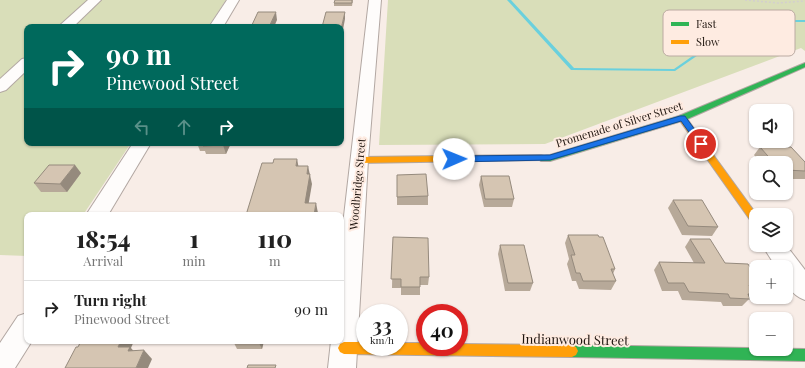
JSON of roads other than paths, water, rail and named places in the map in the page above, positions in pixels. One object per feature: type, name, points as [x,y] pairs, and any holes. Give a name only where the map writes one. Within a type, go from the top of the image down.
[{"type":"street","points":[[68,24],[94,0]]},
{"type":"street","points":[[218,24],[233,0]]},
{"type":"street","name":"Woodbridge Street","points":[[342,368],[359,160],[375,0]]},
{"type":"street","name":"Promenade of Silver Street","points":[[359,160],[550,158],[682,118],[805,64]]},
{"type":"street","points":[[0,87],[24,65]]},
{"type":"street","points":[[682,118],[749,211]]},
{"type":"street","points":[[98,212],[140,146]]},
{"type":"street","points":[[778,252],[805,289]]},
{"type":"street","points":[[0,367],[24,329]]},
{"type":"street","name":"Indianwood Street","points":[[344,348],[805,355]]},
{"type":"waterway","points":[[509,0],[573,69],[675,70],[695,56]]},
{"type":"waterway","points":[[795,21],[805,21]]}]
